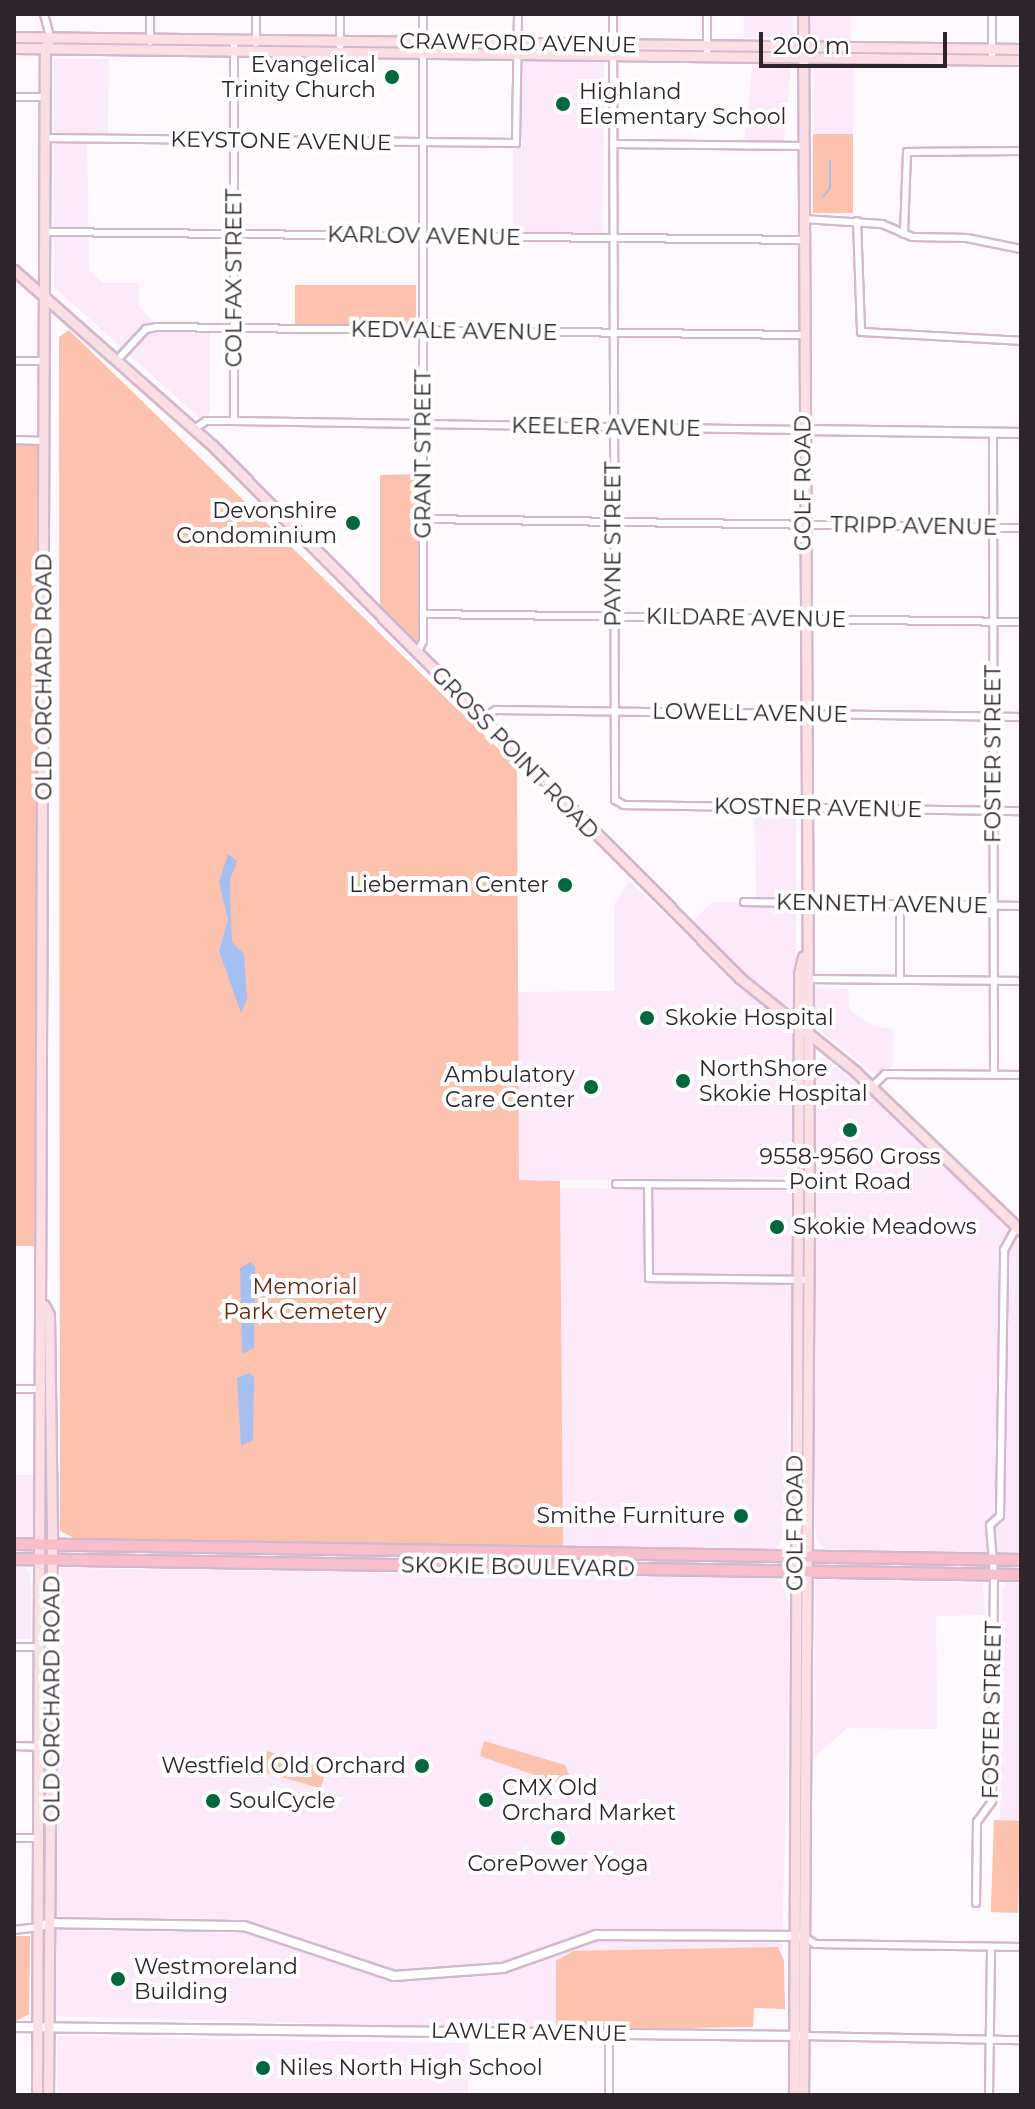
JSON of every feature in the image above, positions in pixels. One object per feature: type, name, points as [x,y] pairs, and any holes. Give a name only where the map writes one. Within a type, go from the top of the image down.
[{"type":"main road","name":"GOLF ROAD","points":[[803,14],[804,952],[799,1029],[799,1185],[804,1280],[807,1557],[801,1573],[791,1936],[803,2095]]},
{"type":"main road","name":"CRAWFORD AVENUE","points":[[14,37],[150,44],[992,54],[1021,49]]},
{"type":"main road","points":[[39,38],[45,48]]},
{"type":"main road","name":"OLD ORCHARD ROAD","points":[[48,2095],[52,1546],[44,1305],[44,361],[45,48],[50,38]]},
{"type":"main road","name":"CRAWFORD AVENUE","points":[[14,48],[150,44]]},
{"type":"main road","name":"CRAWFORD AVENUE","points":[[992,54],[1021,60]]},
{"type":"main road","name":"GROSS POINT ROAD","points":[[14,270],[194,429],[644,885],[799,1029],[872,1087],[1020,1227]]},
{"type":"main road","name":"GOLF ROAD","points":[[794,2095],[803,1954],[801,1573],[795,1557],[808,1035],[808,979],[804,952]]},
{"type":"main road","name":"OLD ORCHARD ROAD","points":[[37,2095],[39,1545],[45,1389]]},
{"type":"main road","name":"SKOKIE BOULEVARD","points":[[14,1544],[1021,1560]]},
{"type":"main road","name":"SKOKIE BOULEVARD","points":[[14,1559],[1021,1575]]},
{"type":"street","points":[[150,14],[150,44]]},
{"type":"street","points":[[256,14],[256,45]]},
{"type":"street","points":[[340,14],[340,46]]},
{"type":"street","name":"GRANT STREET","points":[[417,653],[423,614],[423,14]]},
{"type":"street","points":[[518,14],[519,48]]},
{"type":"street","name":"PAYNE STREET","points":[[613,14],[613,617],[617,803]]},
{"type":"street","points":[[707,14],[707,50]]},
{"type":"street","points":[[992,14],[992,54]]},
{"type":"street","points":[[39,38],[44,17]]},
{"type":"street","points":[[44,17],[50,38]]},
{"type":"street","name":"COLFAX STREET","points":[[234,45],[234,421]]},
{"type":"street","name":"KEYSTONE AVENUE","points":[[45,138],[517,142],[519,48]]},
{"type":"street","points":[[14,97],[45,97]]},
{"type":"street","points":[[613,144],[803,146]]},
{"type":"street","points":[[904,234],[907,152],[1021,151]]},
{"type":"street","points":[[803,219],[857,221],[891,226],[904,234],[967,238],[1021,249]]},
{"type":"street","points":[[857,221],[861,332],[1021,341]]},
{"type":"street","name":"KARLOV AVENUE","points":[[45,232],[803,240]]},
{"type":"street","name":"KEDVALE AVENUE","points":[[118,359],[151,328],[803,335]]},
{"type":"street","points":[[14,361],[44,361]]},
{"type":"street","name":"KEELER AVENUE","points":[[194,429],[206,421],[234,421],[1021,433]]},
{"type":"street","name":"FOSTER STREET","points":[[993,433],[994,1075]]},
{"type":"street","points":[[14,440],[44,441]]},
{"type":"street","name":"TRIPP AVENUE","points":[[423,519],[1021,528]]},
{"type":"street","name":"KILDARE AVENUE","points":[[423,614],[1021,622]]},
{"type":"street","name":"LOWELL AVENUE","points":[[482,718],[496,710],[1021,717]]},
{"type":"street","name":"KOSTNER AVENUE","points":[[617,803],[1021,811]]},
{"type":"street","name":"KENNETH AVENUE","points":[[744,902],[1021,906]]},
{"type":"street","points":[[900,904],[900,980]]},
{"type":"street","points":[[808,979],[1021,981]]},
{"type":"street","points":[[872,1087],[885,1074],[1021,1075]]},
{"type":"street","points":[[616,1184],[799,1185]]},
{"type":"street","points":[[648,1184],[649,1278],[804,1280]]},
{"type":"street","points":[[990,1560],[990,1525],[1000,1516],[1004,1250],[1020,1227]]},
{"type":"street","points":[[14,1389],[45,1389]]},
{"type":"street","name":"FOSTER STREET","points":[[976,1903],[977,1822],[992,1805],[994,1575],[990,1560]]},
{"type":"street","points":[[14,1647],[39,1647]]},
{"type":"street","points":[[14,1746],[52,1747]]},
{"type":"street","points":[[14,1838],[52,1838]]},
{"type":"street","points":[[14,1930],[49,1923],[244,1926],[394,1976],[503,1968],[596,1935],[803,1936],[815,1944],[1021,1947]]},
{"type":"street","points":[[803,1954],[815,1944]]},
{"type":"street","points":[[989,2095],[991,1947]]},
{"type":"street","name":"LAWLER AVENUE","points":[[14,2027],[1021,2040]]},
{"type":"street","points":[[609,2033],[609,2095]]},
{"type":"shaded area","points":[[744,14],[793,14],[793,37],[744,37]]},
{"type":"shaded area","points":[[810,14],[851,14],[851,41],[810,41]]},
{"type":"shaded area","points":[[54,59],[109,59],[108,135],[87,136],[89,270],[103,283],[139,283],[139,306],[158,328],[210,329],[210,413],[203,421],[54,287]]},
{"type":"shaded area","points":[[753,59],[792,63],[783,151],[744,147]]},
{"type":"shaded area","name":"Highland Elementary School","points":[[522,60],[604,60],[603,234],[513,233],[513,147],[522,147]]},
{"type":"shaded area","points":[[814,61],[853,61],[853,134],[814,134]]},
{"type":"shaded area","points":[[755,812],[796,813],[796,1019],[690,924],[712,902],[756,902]]},
{"type":"shaded area","name":"Skokie Hospital","points":[[629,881],[795,1034],[792,1172],[786,1177],[519,1181],[518,992],[614,991],[614,906]]},
{"type":"shaded area","points":[[815,988],[848,989],[849,1009],[874,1027],[893,1029],[893,1065],[879,1078],[815,1026]]},
{"type":"shaded area","points":[[823,1058],[879,1100],[1021,1243],[1021,1554],[825,1549],[817,1540],[811,1496],[812,1066]]},
{"type":"shaded area","points":[[560,1188],[795,1191],[786,1534],[775,1549],[563,1548]]},
{"type":"shaded area","points":[[14,1475],[35,1475],[35,1541],[14,1541]]},
{"type":"shaded area","points":[[14,1565],[26,1568],[30,1576],[31,1639],[14,1639]]},
{"type":"shaded area","name":"Westfield Old Orchard","points":[[61,1568],[774,1578],[785,1585],[790,1616],[782,1952],[777,1947],[556,1961],[556,2030],[55,2016],[55,1930],[239,1933],[238,1921],[56,1916]]},
{"type":"shaded area","points":[[815,1580],[982,1583],[986,1615],[936,1616],[937,1729],[847,1728],[815,1757]]},
{"type":"shaded area","points":[[1007,1580],[1021,1580],[1021,1821],[1000,1820],[1003,1589]]},
{"type":"shaded area","name":"Niles North High School","points":[[58,2036],[469,2043],[468,2095],[57,2095]]},
{"type":"green space","points":[[813,134],[853,134],[853,213],[813,213]]},
{"type":"green space","points":[[295,285],[416,285],[416,325],[295,325]]},
{"type":"green space","name":"Memorial Park Cemetery","points":[[69,330],[517,767],[519,1180],[560,1181],[563,1548],[76,1539],[60,1531],[59,337]]},
{"type":"green space","points":[[14,445],[39,445],[38,1242],[33,1246],[14,1246]]},
{"type":"green space","points":[[420,474],[418,643],[380,609],[380,475]]},
{"type":"green space","points":[[484,1741],[565,1765],[569,1775],[560,1784],[480,1756]]},
{"type":"green space","points":[[267,1751],[327,1768],[321,1788],[261,1771]]},
{"type":"green space","points":[[994,1820],[1021,1821],[1018,1913],[991,1912]]},
{"type":"green space","points":[[14,1936],[30,1936],[29,2014],[14,2022]]},
{"type":"green space","points":[[778,1947],[784,1960],[785,2009],[754,2008],[753,2027],[556,2030],[556,1961],[573,1951]]},
{"type":"water","points":[[228,854],[237,861],[230,880],[231,918],[232,942],[244,954],[247,999],[241,1013],[219,951],[228,920],[219,882]]},
{"type":"water","points":[[251,1262],[255,1267],[254,1348],[242,1354],[240,1268]]},
{"type":"water","points":[[250,1373],[254,1378],[253,1440],[241,1446],[237,1378]]},
{"type":"waterway","points":[[823,197],[830,188],[830,160]]},
{"type":"place","name":"Evangelical Trinity Church","points":[[392,77]]},
{"type":"place","name":"Highland Elementary School","points":[[563,104]]},
{"type":"place","name":"Devonshire Condominium","points":[[353,523]]},
{"type":"place","name":"Lieberman Center","points":[[565,885]]},
{"type":"place","name":"Skokie Hospital","points":[[647,1018]]},
{"type":"place","name":"NorthShore Skokie Hospital","points":[[683,1081]]},
{"type":"place","name":"Ambulatory Care Center","points":[[591,1087]]},
{"type":"place","name":"9558-9560 Gross Point Road","points":[[850,1130]]},
{"type":"place","name":"Skokie Meadows","points":[[777,1227]]},
{"type":"place","name":"Smithe Furniture","points":[[741,1516]]},
{"type":"place","name":"Westfield Old Orchard","points":[[422,1766]]},
{"type":"place","name":"CMX Old Orchard Market","points":[[486,1800]]},
{"type":"place","name":"SoulCycle","points":[[213,1801]]},
{"type":"place","name":"CorePower Yoga","points":[[558,1838]]},
{"type":"place","name":"Westmoreland Building","points":[[118,1979]]},
{"type":"place","name":"Niles North High School","points":[[263,2068]]}]
